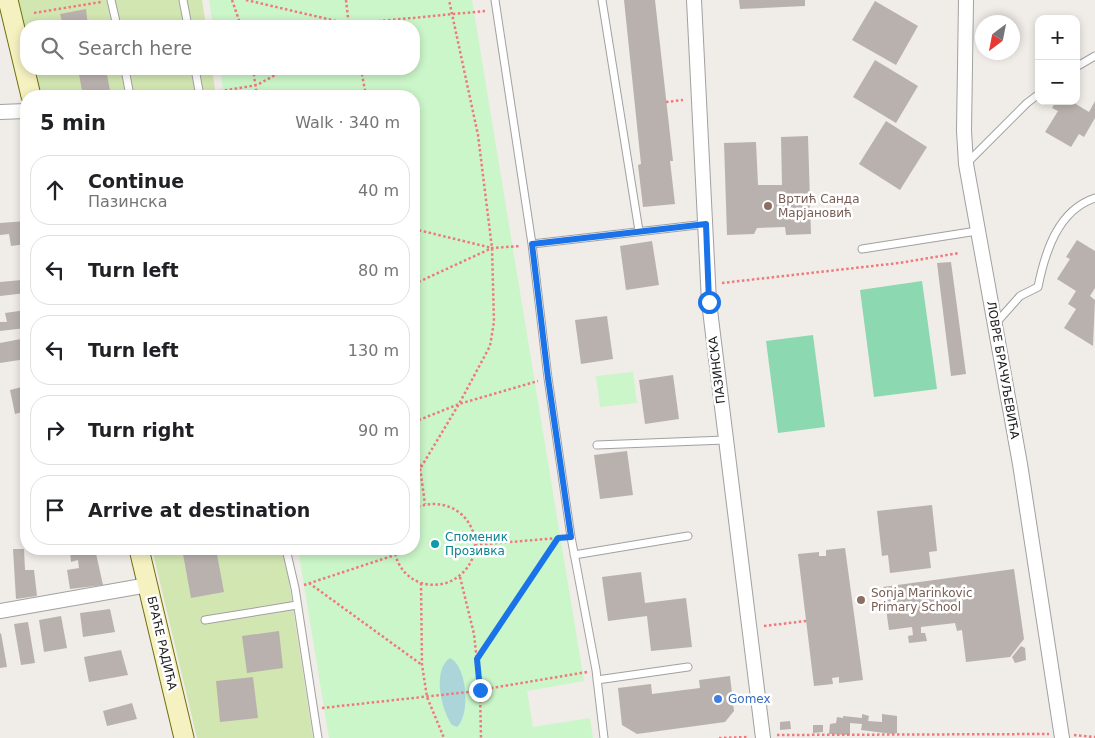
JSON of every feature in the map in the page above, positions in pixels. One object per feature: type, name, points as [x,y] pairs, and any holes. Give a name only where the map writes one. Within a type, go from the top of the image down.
[{"type":"street","name":"ПАЗИНСКА","points":[[694,0],[709,302],[763,737]]},
{"type":"street","name":"ЛОВРЕ БРАЧУЉЕВИЋА","points":[[966,0],[964,131],[966,164],[1020,464],[1061,736]]},
{"type":"street","points":[[6,4],[20,56]]},
{"type":"street","points":[[25,75],[29,90]]},
{"type":"street","points":[[0,112],[20,111]]},
{"type":"street","name":"БРАЋЕ РАДИЋА","points":[[140,555],[184,738]]},
{"type":"street","points":[[0,611],[148,585]]},
{"type":"lane","points":[[110,0],[115,20]]},
{"type":"lane","points":[[183,0],[187,20]]},
{"type":"lane","points":[[495,0],[532,244],[548,378],[571,537],[596,670],[604,738]]},
{"type":"lane","points":[[602,0],[639,231]]},
{"type":"lane","points":[[1080,65],[1095,56]]},
{"type":"lane","points":[[126,75],[129,90]]},
{"type":"lane","points":[[196,75],[199,90]]},
{"type":"lane","points":[[966,164],[1035,97]]},
{"type":"lane","points":[[995,325],[1020,296],[1038,287],[1049,246],[1071,211],[1095,198]]},
{"type":"lane","points":[[532,244],[706,224]]},
{"type":"lane","points":[[862,249],[977,231]]},
{"type":"lane","points":[[597,445],[725,440]]},
{"type":"lane","points":[[574,555],[688,536]]},
{"type":"lane","points":[[287,555],[318,738]]},
{"type":"lane","points":[[205,620],[297,605]]},
{"type":"lane","points":[[597,680],[688,667]]},
{"type":"path","points":[[34,13],[110,0]]},
{"type":"path","points":[[232,0],[239,20]]},
{"type":"path","points":[[246,0],[324,20]]},
{"type":"path","points":[[346,0],[348,20]]},
{"type":"path","points":[[425,504],[420,470],[459,404],[490,346],[494,298],[492,248],[478,135],[448,0]]},
{"type":"path","points":[[405,20],[497,9]]},
{"type":"path","points":[[254,75],[257,90]]},
{"type":"path","points":[[228,90],[257,85],[275,75]]},
{"type":"path","points":[[361,75],[365,90]]},
{"type":"path","points":[[666,102],[683,100]]},
{"type":"path","points":[[420,231],[492,248],[532,244]]},
{"type":"path","points":[[420,281],[492,248]]},
{"type":"path","points":[[718,283],[899,263],[959,253]]},
{"type":"path","points":[[420,420],[459,404],[548,378]]},
{"type":"path","points":[[294,588],[395,555],[404,572],[421,583],[437,585],[449,582],[460,576],[471,562],[475,545],[474,533],[468,522],[460,512],[438,503],[420,506]]},
{"type":"path","points":[[475,545],[571,537]]},
{"type":"path","points":[[477,659],[558,538]]},
{"type":"path","points":[[460,576],[474,634],[480,690],[481,738]]},
{"type":"path","points":[[309,583],[422,665]]},
{"type":"path","points":[[421,583],[422,665],[427,697],[444,738]]},
{"type":"path","points":[[750,627],[806,621]]},
{"type":"path","points":[[312,709],[440,696],[596,670]]},
{"type":"path","points":[[719,738],[1095,737]]},
{"type":"green space","points":[[16,0],[202,0],[205,20],[21,20]]},
{"type":"green space","points":[[209,0],[472,0],[584,681],[527,691],[533,727],[590,718],[593,738],[329,738],[299,555],[420,555],[420,90],[223,90],[221,75],[420,75],[420,20],[212,20]]},
{"type":"green space","points":[[35,75],[213,75],[215,90],[38,90]]},
{"type":"green space","points":[[922,281],[937,389],[874,397],[860,290]]},
{"type":"green space","points":[[813,335],[825,427],[778,433],[766,341]]},
{"type":"green space","points":[[633,372],[637,403],[600,407],[596,376]]},
{"type":"green space","points":[[153,555],[285,555],[313,738],[197,738]]},
{"type":"water","points":[[450,658],[460,670],[465,691],[464,712],[457,727],[452,725],[448,718],[440,690],[441,671],[444,664]]},
{"type":"building","points":[[624,0],[655,0],[673,161],[670,161],[675,204],[643,207],[638,165],[641,164]]},
{"type":"building","points":[[739,0],[805,0],[805,6],[740,9]]},
{"type":"building","points":[[875,1],[918,26],[896,65],[852,40]]},
{"type":"building","points":[[86,9],[87,20],[62,20],[60,14]]},
{"type":"building","points":[[875,60],[918,86],[896,123],[853,97]]},
{"type":"building","points":[[79,75],[107,75],[110,90],[82,90]]},
{"type":"building","points":[[1095,101],[1095,118],[1084,137],[1079,134],[1071,147],[1045,132],[1058,111],[1052,108],[1054,105],[1078,105],[1089,112]]},
{"type":"building","points":[[886,121],[927,147],[900,190],[859,164]]},
{"type":"building","name":"Вртић Санда Марјановић","points":[[808,136],[811,234],[786,235],[785,227],[757,228],[754,234],[727,235],[724,143],[756,142],[758,185],[782,185],[781,137]]},
{"type":"building","points":[[20,221],[20,245],[11,246],[9,234],[0,235],[0,223]]},
{"type":"building","points":[[1077,240],[1095,251],[1095,288],[1090,296],[1095,300],[1093,346],[1064,328],[1076,309],[1068,304],[1076,291],[1057,279],[1070,259],[1066,257]]},
{"type":"building","points":[[652,241],[659,285],[626,290],[620,246]]},
{"type":"building","points":[[951,262],[966,374],[951,376],[937,263]]},
{"type":"building","points":[[20,280],[20,294],[0,296],[0,282]]},
{"type":"building","points":[[20,311],[20,329],[0,331],[0,322],[7,322],[5,313]]},
{"type":"building","points":[[607,316],[613,359],[581,364],[575,320]]},
{"type":"building","points":[[20,339],[20,360],[0,363],[0,343]]},
{"type":"building","points":[[673,375],[679,419],[645,424],[639,380]]},
{"type":"building","points":[[20,388],[20,413],[15,414],[10,390]]},
{"type":"building","points":[[627,451],[633,495],[600,499],[594,455]]},
{"type":"building","points":[[932,505],[937,551],[929,552],[931,568],[890,573],[888,555],[882,556],[877,511]]},
{"type":"building","points":[[845,548],[863,680],[839,683],[839,677],[832,678],[833,684],[814,686],[798,554],[819,552],[819,556],[826,556],[826,550]]},
{"type":"building","points":[[13,549],[20,549],[20,555],[24,555],[25,570],[34,570],[37,596],[16,599]]},
{"type":"building","points":[[70,555],[96,555],[103,585],[70,589],[67,570],[79,568],[78,560],[71,562]]},
{"type":"building","points":[[183,555],[217,555],[224,592],[191,598]]},
{"type":"building","points":[[1014,569],[1024,639],[1010,657],[966,662],[962,630],[957,631],[955,623],[921,627],[921,633],[925,633],[927,641],[909,643],[908,636],[913,635],[912,627],[889,630],[883,587]]},
{"type":"building","points":[[641,572],[645,603],[686,598],[692,647],[651,651],[647,616],[608,621],[602,577]]},
{"type":"building","points":[[110,609],[115,632],[83,637],[80,613]]},
{"type":"building","points":[[61,616],[67,648],[44,652],[39,620]]},
{"type":"building","points":[[28,622],[35,663],[21,665],[14,624]]},
{"type":"building","points":[[279,631],[283,668],[247,673],[242,636]]},
{"type":"building","points":[[0,634],[7,667],[0,668]]},
{"type":"building","points":[[1021,646],[1025,648],[1026,660],[1015,663],[1012,657]]},
{"type":"building","points":[[121,650],[128,675],[89,682],[84,657]]},
{"type":"building","points":[[730,676],[734,711],[725,722],[637,734],[622,725],[618,688],[651,684],[652,694],[700,688],[699,680]]},
{"type":"building","points":[[253,677],[258,718],[220,722],[216,681]]},
{"type":"building","points":[[132,703],[137,719],[107,726],[103,711]]},
{"type":"building","points":[[862,714],[869,716],[868,721],[882,722],[882,714],[897,716],[897,733],[861,730],[862,724],[850,723],[850,735],[829,734],[830,724],[836,723],[837,717],[862,718]]},
{"type":"building","points":[[790,721],[791,729],[780,730],[780,722]]},
{"type":"building","points":[[813,725],[823,725],[823,732],[813,733]]},
{"type":"place","name":"Вртић Санда Марјановић","points":[[768,206]]},
{"type":"place","name":"Споменик Прозивка","points":[[435,544]]},
{"type":"place","name":"Sonja Marinkovic Primary School","points":[[861,600]]},
{"type":"place","name":"Gomex","points":[[718,699]]},
{"type":"route","points":[[480,690],[477,659],[558,538],[571,537],[548,378],[532,244],[706,224],[709,302]]}]
